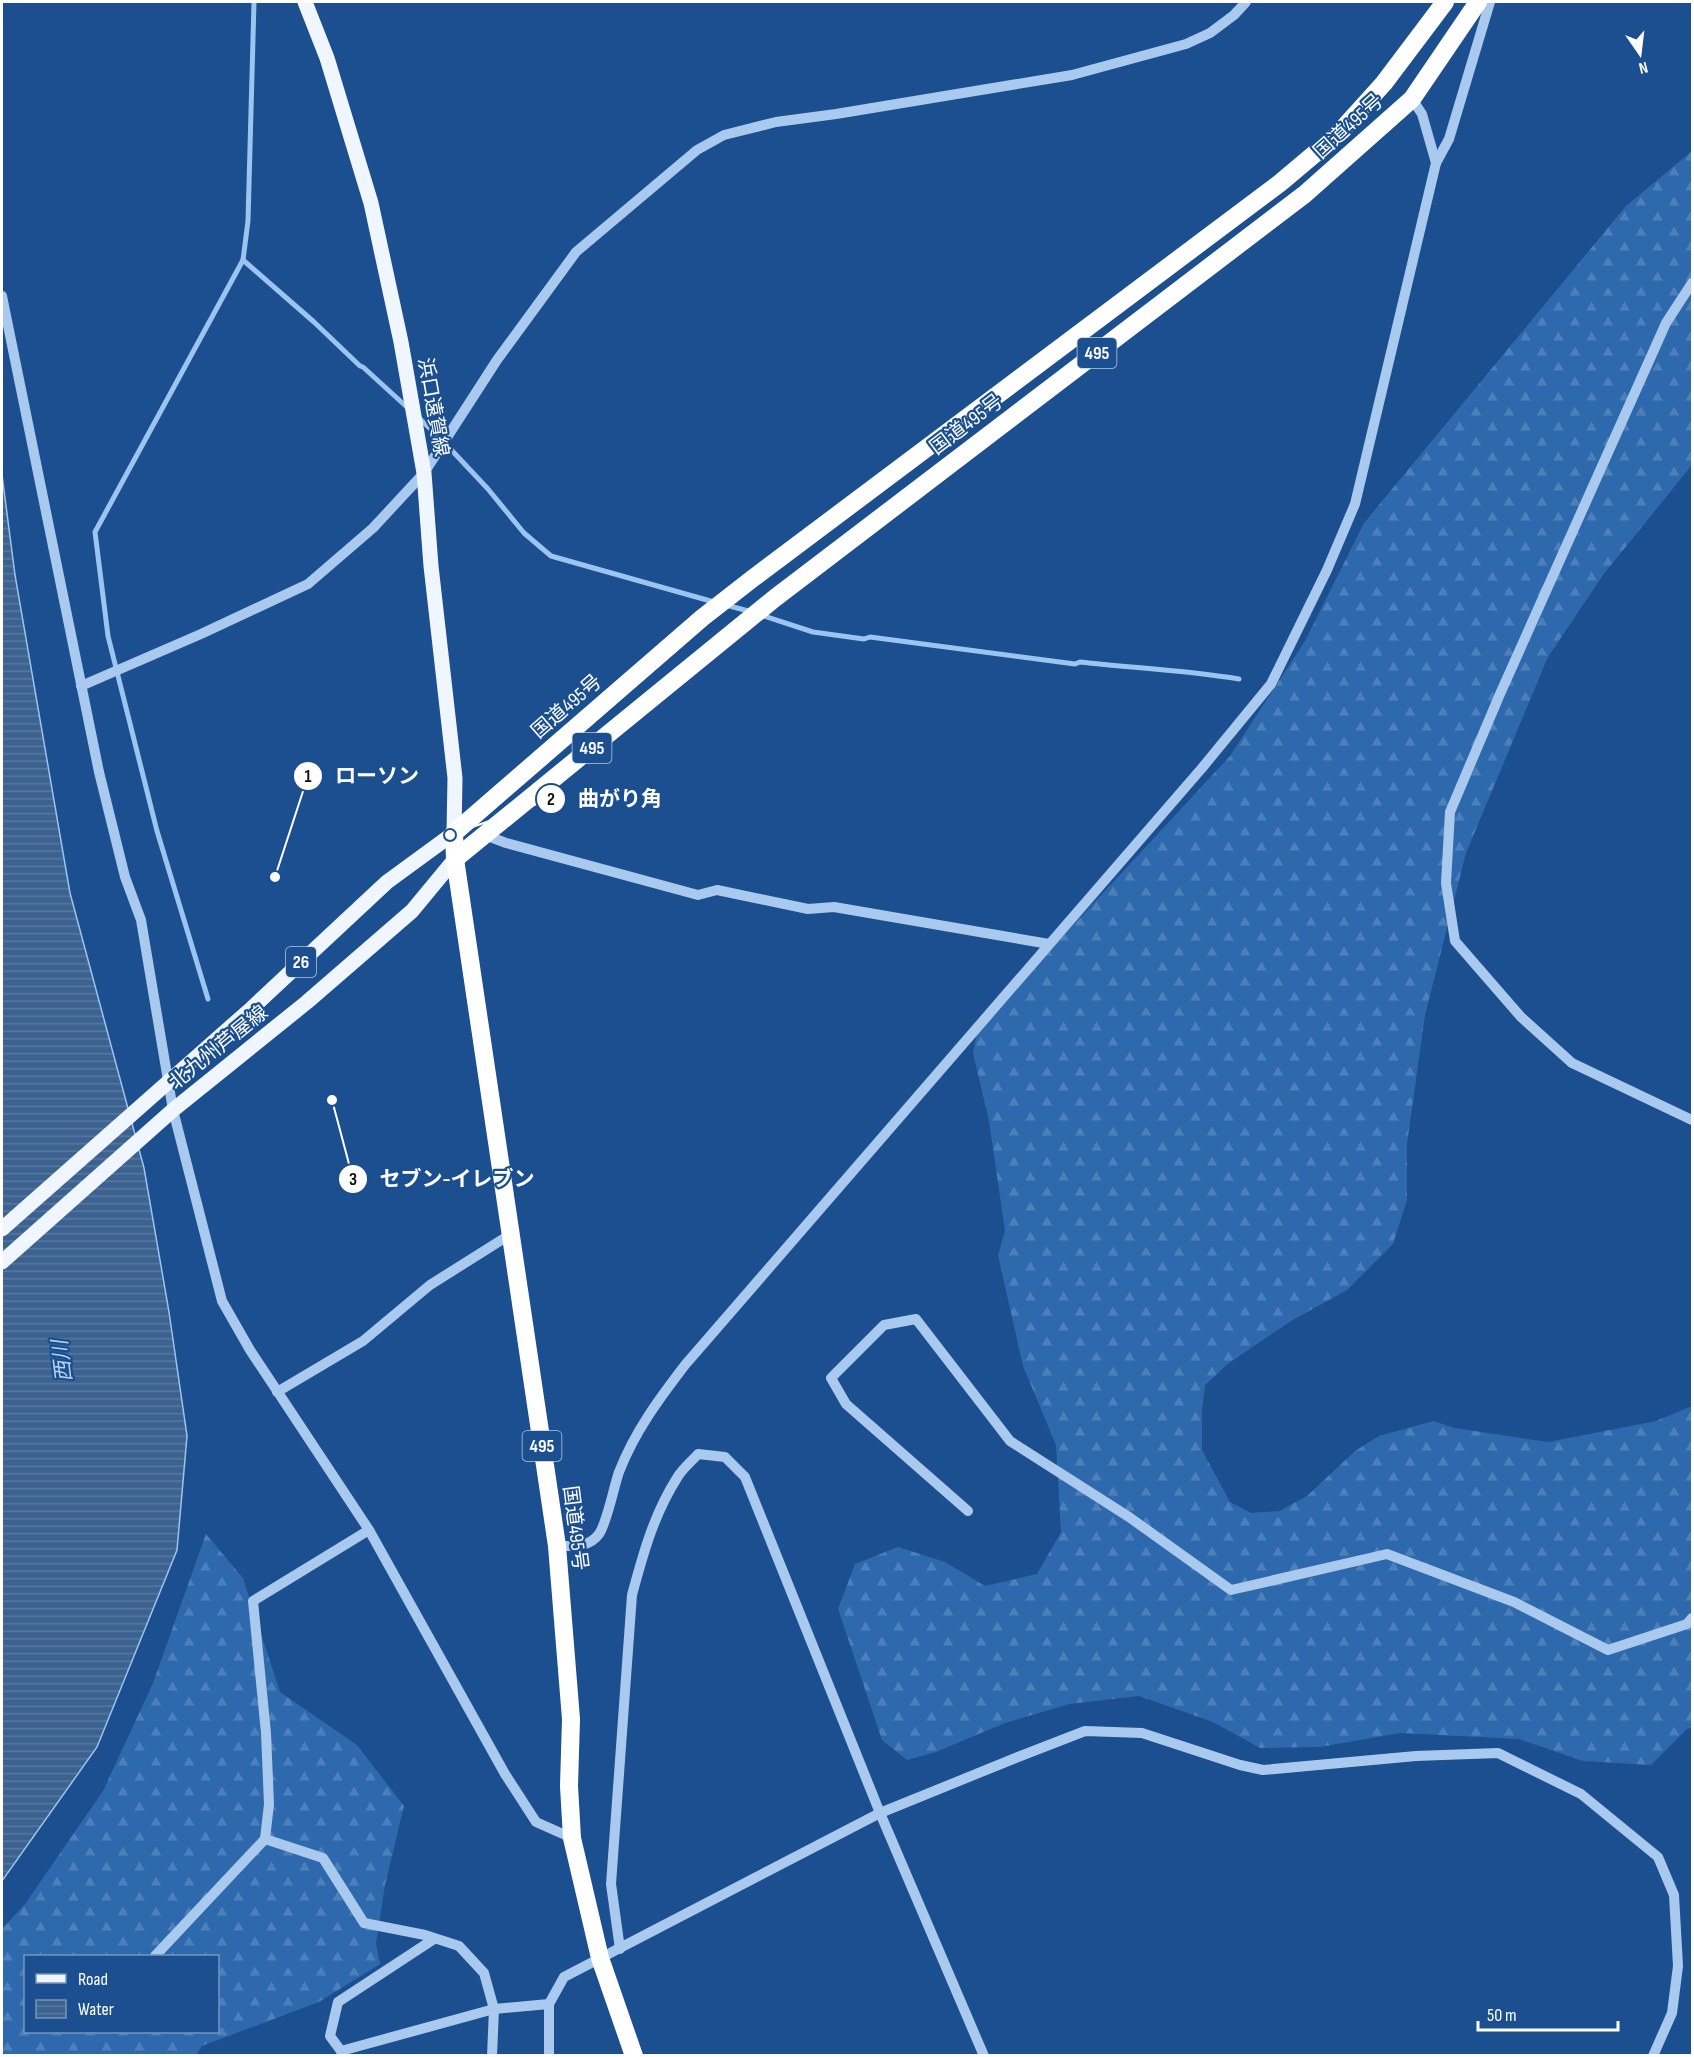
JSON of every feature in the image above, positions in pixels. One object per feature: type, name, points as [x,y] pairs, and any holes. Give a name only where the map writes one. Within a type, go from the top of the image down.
[{"type":"highway","name":"国道495号","points":[[634,2055],[600,1958],[572,1838],[569,1786],[571,1719],[557,1546],[455,859],[454,832],[702,618],[1280,183],[1329,142],[1384,83],[1444,2]]},
{"type":"highway","name":"国道495号","points":[[455,859],[775,598],[1305,194],[1412,99],[1478,2]]},
{"type":"main road","name":"浜口遠賀線","points":[[305,2],[327,58],[371,202],[401,342],[424,473],[431,566],[454,778],[454,832]]},
{"type":"main road","name":"北九州芦屋線","points":[[2,1229],[252,1008],[387,882],[454,832]]},
{"type":"main road","name":"北九州芦屋線","points":[[2,1262],[173,1110],[307,1002],[412,911],[455,859]]},
{"type":"street","points":[[81,686],[308,584],[373,528],[424,473],[497,360],[576,252],[697,150],[724,135],[776,122],[1072,75],[1186,45],[1210,33],[1234,15],[1246,2]]},
{"type":"street","points":[[557,1546],[585,1545],[600,1534],[618,1474],[633,1438],[658,1399],[700,1347],[1202,768],[1271,684],[1327,570],[1355,504],[1436,163],[1449,139],[1490,2]]},
{"type":"street","points":[[1412,99],[1422,114],[1436,163]]},
{"type":"street","points":[[1692,282],[1661,334],[1504,683],[1450,812],[1446,883],[1455,941],[1521,1017],[1572,1063],[1692,1120]]},
{"type":"street","points":[[2,296],[99,772],[125,877],[141,920],[173,1110],[222,1301],[250,1350],[369,1530],[505,1774],[536,1822],[572,1838]]},
{"type":"street","points":[[485,835],[506,843],[698,895],[717,890],[808,909],[834,907],[1049,944]]},
{"type":"street","points":[[277,1392],[363,1341],[430,1285],[511,1234]]},
{"type":"street","points":[[968,1510],[846,1404],[831,1378],[884,1325],[916,1319],[1010,1441],[1129,1517],[1231,1590],[1387,1554],[1514,1602],[1608,1650],[1687,1624],[1692,1618]]},
{"type":"street","points":[[620,1949],[611,1884],[632,1595],[644,1550],[661,1506],[678,1476],[698,1454],[725,1457],[745,1477],[880,1813],[984,2055]]},
{"type":"street","points":[[156,1955],[266,1839],[269,1804],[266,1733],[253,1600],[369,1530]]},
{"type":"street","points":[[549,2055],[549,2004],[564,1977],[880,1813],[1085,1731],[1142,1733],[1240,1766],[1263,1770],[1416,1756],[1498,1753],[1581,1794],[1658,1857],[1674,1895],[1678,1966],[1672,2013],[1653,2055]]},
{"type":"street","points":[[266,1839],[323,1858],[364,1923],[459,1946],[484,1973],[494,2009],[492,2055]]},
{"type":"street","points":[[434,1939],[338,2002],[330,2036],[342,2053],[494,2009],[549,2004]]},
{"type":"green space","points":[[1692,151],[1692,465],[1603,575],[1548,657],[1466,853],[1425,1015],[1407,1144],[1407,1200],[1393,1244],[1347,1290],[1291,1321],[1229,1363],[1205,1385],[1202,1410],[1202,1450],[1230,1502],[1251,1513],[1279,1511],[1307,1496],[1355,1451],[1379,1436],[1433,1421],[1455,1428],[1548,1442],[1656,1421],[1692,1406],[1692,1727],[1687,1729],[1651,1765],[1583,1761],[1519,1739],[1400,1733],[1320,1747],[1260,1748],[1213,1722],[1139,1696],[1069,1704],[1005,1723],[936,1752],[907,1760],[882,1740],[838,1609],[855,1564],[898,1547],[945,1562],[985,1586],[1037,1574],[1061,1532],[1056,1445],[1023,1366],[998,1255],[1005,1231],[989,1121],[973,1053],[978,1028],[1230,756],[1305,641],[1364,523],[1626,206]]},
{"type":"green space","points":[[206,1534],[243,1578],[280,1692],[357,1745],[404,1806],[385,1885],[376,1944],[380,1964],[319,2002],[202,2046],[196,2055],[2,2055],[2,1929],[25,1904],[103,1791],[153,1683]]},
{"type":"water","name":"西川","points":[[2,475],[15,575],[70,893],[144,1168],[169,1312],[187,1436],[177,1550],[97,1747],[2,1881]]},
{"type":"waterway","points":[[208,999],[157,831],[108,636],[95,532],[243,260],[248,221],[254,2]]},
{"type":"waterway","points":[[243,260],[409,409]]},
{"type":"waterway","points":[[418,417],[488,489],[524,533],[551,556],[714,602]]},
{"type":"waterway","points":[[726,605],[752,612]]},
{"type":"waterway","points":[[761,615],[813,632],[864,639],[870,637],[1075,664],[1080,662],[1179,671],[1239,679]]},
{"type":"place","name":"曲がり角","points":[[450,835]]},
{"type":"place","name":"ローソン","points":[[275,877]]},
{"type":"place","name":"セブン-イレブン","points":[[332,1100]]}]
